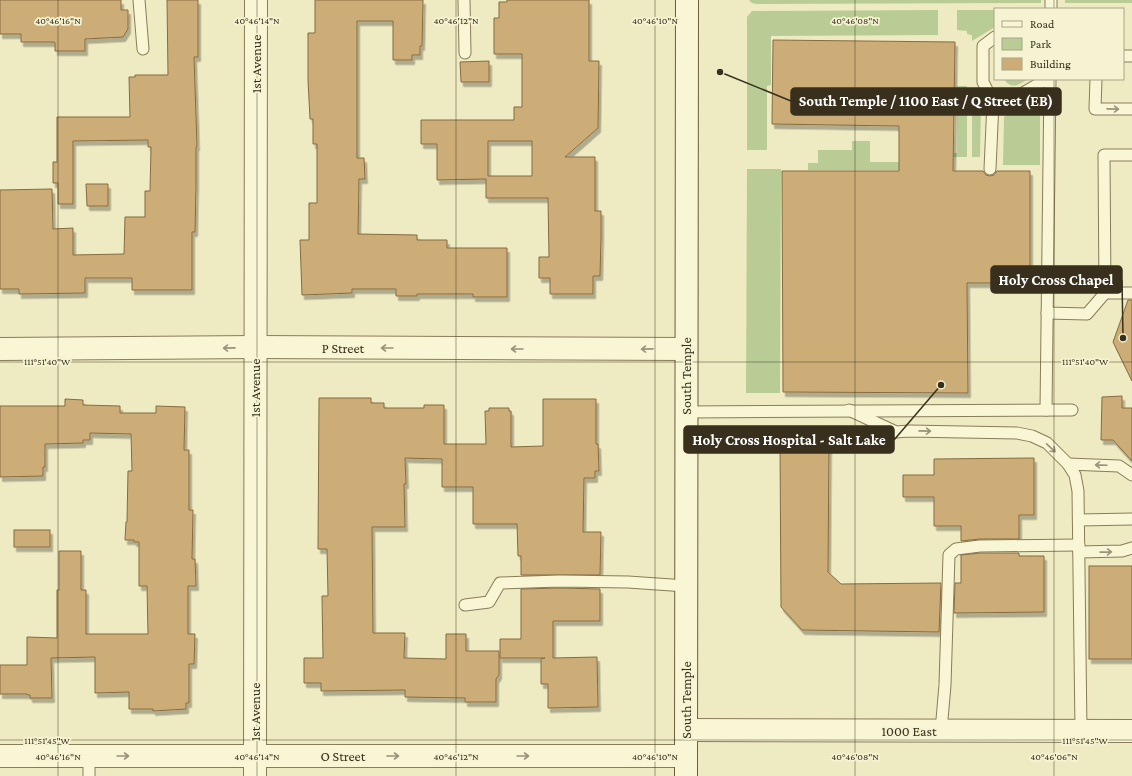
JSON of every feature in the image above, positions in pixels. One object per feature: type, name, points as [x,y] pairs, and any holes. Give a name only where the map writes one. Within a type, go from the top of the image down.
[{"type":"street","name":"1st Avenue","points":[[255,766],[256,0]]},
{"type":"street","name":"South Temple","points":[[686,766],[687,0]]},
{"type":"street","name":"P Street","points":[[0,349],[686,349]]},
{"type":"street","name":"1000 East","points":[[686,730],[1132,731]]},
{"type":"street","name":"O Street","points":[[0,756],[89,766],[686,766]]},
{"type":"lane","points":[[139,0],[143,49]]},
{"type":"lane","points":[[464,0],[465,53]]},
{"type":"lane","points":[[990,169],[993,102],[983,82],[983,46],[994,38]]},
{"type":"lane","points":[[993,102],[1006,103],[1046,80]]},
{"type":"lane","points":[[1046,410],[1048,80]]},
{"type":"lane","points":[[1096,80],[1095,109],[1132,109]]},
{"type":"lane","points":[[1047,313],[1087,314],[1105,294],[1104,155],[1132,155]]},
{"type":"lane","points":[[1105,294],[1132,293]]},
{"type":"lane","points":[[849,410],[896,432],[1017,432],[1032,436],[1047,443],[1068,464],[1076,475],[1079,520],[1081,731]]},
{"type":"lane","points":[[686,412],[1072,410]]},
{"type":"lane","points":[[1068,464],[1119,466],[1132,475]]},
{"type":"lane","points":[[1079,520],[1132,519]]},
{"type":"lane","points":[[941,731],[945,685],[948,555],[956,549],[980,546],[1079,548],[1122,551],[1132,548]]},
{"type":"lane","points":[[465,605],[489,602],[500,583],[628,582],[686,586]]},
{"type":"green space","points":[[749,0],[1041,0],[1041,3],[757,4],[752,3]]},
{"type":"green space","points":[[1065,0],[1132,0],[1132,3],[1065,3]]},
{"type":"green space","points":[[938,10],[938,35],[771,36],[771,85],[767,86],[767,150],[747,150],[747,17],[752,11]]},
{"type":"green space","points":[[957,10],[994,10],[994,28],[972,41],[972,35],[967,34],[967,31],[957,30]]},
{"type":"green space","points":[[1005,80],[1026,80],[1018,85],[1012,85]]},
{"type":"green space","points":[[957,86],[967,86],[967,157],[902,157],[902,153],[957,153]]},
{"type":"green space","points":[[972,92],[975,92],[981,105],[980,157],[972,157]]},
{"type":"green space","points":[[1034,100],[1040,108],[1040,165],[1003,165],[1004,117],[1025,101]]},
{"type":"green space","points":[[852,141],[870,141],[870,162],[899,162],[899,170],[808,170],[808,163],[818,163],[818,150],[852,150]]},
{"type":"green space","points":[[747,169],[781,169],[780,393],[746,393]]},
{"type":"building","points":[[0,0],[121,0],[121,10],[128,10],[128,29],[123,37],[85,39],[85,51],[55,51],[54,42],[21,42],[21,34],[0,34]]},
{"type":"building","points":[[167,0],[198,0],[198,57],[194,57],[197,146],[195,232],[192,232],[192,290],[132,290],[132,278],[85,278],[85,293],[19,294],[19,289],[0,289],[0,190],[52,189],[53,229],[73,228],[73,255],[124,254],[125,217],[145,217],[145,191],[150,191],[151,147],[148,147],[148,140],[73,141],[73,204],[58,204],[58,183],[53,183],[53,162],[57,162],[57,117],[130,117],[129,77],[135,77],[135,75],[168,75]]},
{"type":"building","points":[[315,0],[423,0],[422,46],[420,46],[420,55],[412,55],[412,60],[393,60],[393,21],[357,21],[357,158],[364,158],[365,179],[359,179],[358,234],[417,235],[417,240],[447,240],[447,248],[507,248],[507,297],[473,297],[473,294],[417,294],[417,296],[396,296],[396,289],[352,289],[352,293],[302,295],[300,240],[309,240],[309,203],[317,203],[317,144],[313,144],[313,119],[310,119],[308,80],[308,33],[315,33]]},
{"type":"building","points":[[507,0],[589,0],[589,61],[599,61],[598,128],[565,157],[595,157],[595,211],[601,211],[601,237],[600,276],[593,276],[593,294],[550,294],[550,278],[539,278],[539,257],[549,257],[548,198],[486,198],[486,179],[437,180],[437,144],[421,144],[421,120],[514,120],[514,107],[522,107],[522,54],[494,54],[494,18],[499,18],[499,2],[507,2]],"holes":[[[488,141],[532,141],[532,176],[488,176]]]},
{"type":"building","points":[[773,40],[955,42],[953,171],[983,171],[986,175],[990,176],[994,175],[997,171],[1030,171],[1030,283],[967,283],[968,393],[783,392],[782,171],[899,171],[899,126],[772,124]]},
{"type":"building","points":[[489,61],[489,82],[461,82],[460,62]]},
{"type":"building","points":[[86,184],[108,184],[108,206],[87,206]]},
{"type":"building","points":[[1128,300],[1132,300],[1132,381],[1113,342]]},
{"type":"building","points":[[1122,396],[1122,408],[1132,408],[1132,461],[1113,440],[1101,440],[1102,397]]},
{"type":"building","points":[[319,398],[371,398],[371,403],[384,403],[384,408],[424,408],[424,405],[444,405],[444,444],[486,444],[485,411],[489,411],[489,408],[509,408],[509,411],[511,411],[511,447],[543,446],[543,399],[596,399],[596,444],[598,444],[599,471],[595,471],[595,478],[584,478],[583,532],[601,532],[600,575],[521,575],[521,556],[518,556],[517,524],[473,524],[473,487],[442,487],[442,459],[405,458],[405,527],[372,527],[373,633],[405,633],[404,658],[446,659],[446,634],[466,634],[466,651],[499,651],[499,675],[496,679],[496,702],[465,702],[465,698],[405,697],[405,690],[321,691],[321,683],[304,683],[304,658],[323,658],[322,596],[328,596],[327,549],[318,549]]},
{"type":"building","points":[[65,399],[83,400],[83,405],[120,406],[120,413],[156,413],[156,406],[185,407],[184,450],[189,450],[189,510],[193,510],[192,559],[195,559],[196,586],[188,586],[188,634],[195,634],[194,664],[189,664],[189,703],[186,703],[186,709],[153,711],[153,709],[129,709],[129,692],[95,693],[95,657],[51,658],[52,698],[30,698],[30,695],[27,694],[0,694],[0,665],[27,665],[27,637],[57,638],[59,551],[81,551],[81,590],[86,590],[86,634],[148,634],[147,586],[139,586],[139,542],[134,542],[134,540],[125,540],[127,522],[128,471],[132,471],[131,434],[90,433],[90,440],[83,440],[83,443],[45,444],[45,467],[43,467],[43,476],[0,477],[0,406],[65,406]]},
{"type":"building","points":[[829,439],[828,572],[841,584],[941,583],[939,632],[802,630],[781,607],[780,440]]},
{"type":"building","points":[[1034,458],[1034,515],[1019,515],[1019,539],[980,539],[961,541],[961,526],[934,526],[934,497],[903,497],[903,475],[934,475],[934,459]]},
{"type":"building","points":[[14,530],[50,530],[50,547],[14,547]]},
{"type":"building","points":[[980,553],[1019,553],[1019,556],[1044,556],[1044,612],[954,613],[955,583],[961,583],[961,555]]},
{"type":"building","points":[[1089,566],[1132,566],[1132,659],[1089,659]]},
{"type":"building","points":[[521,589],[600,589],[600,621],[553,621],[553,658],[597,657],[598,707],[548,708],[548,684],[541,684],[541,659],[545,658],[500,658],[500,639],[521,639]]},
{"type":"place","name":"South Temple / 1100 East / Q Street (EB)","points":[[720,72]]},
{"type":"place","name":"Holy Cross Chapel","points":[[1123,338]]},
{"type":"place","name":"Holy Cross Hospital - Salt Lake","points":[[941,385]]}]
